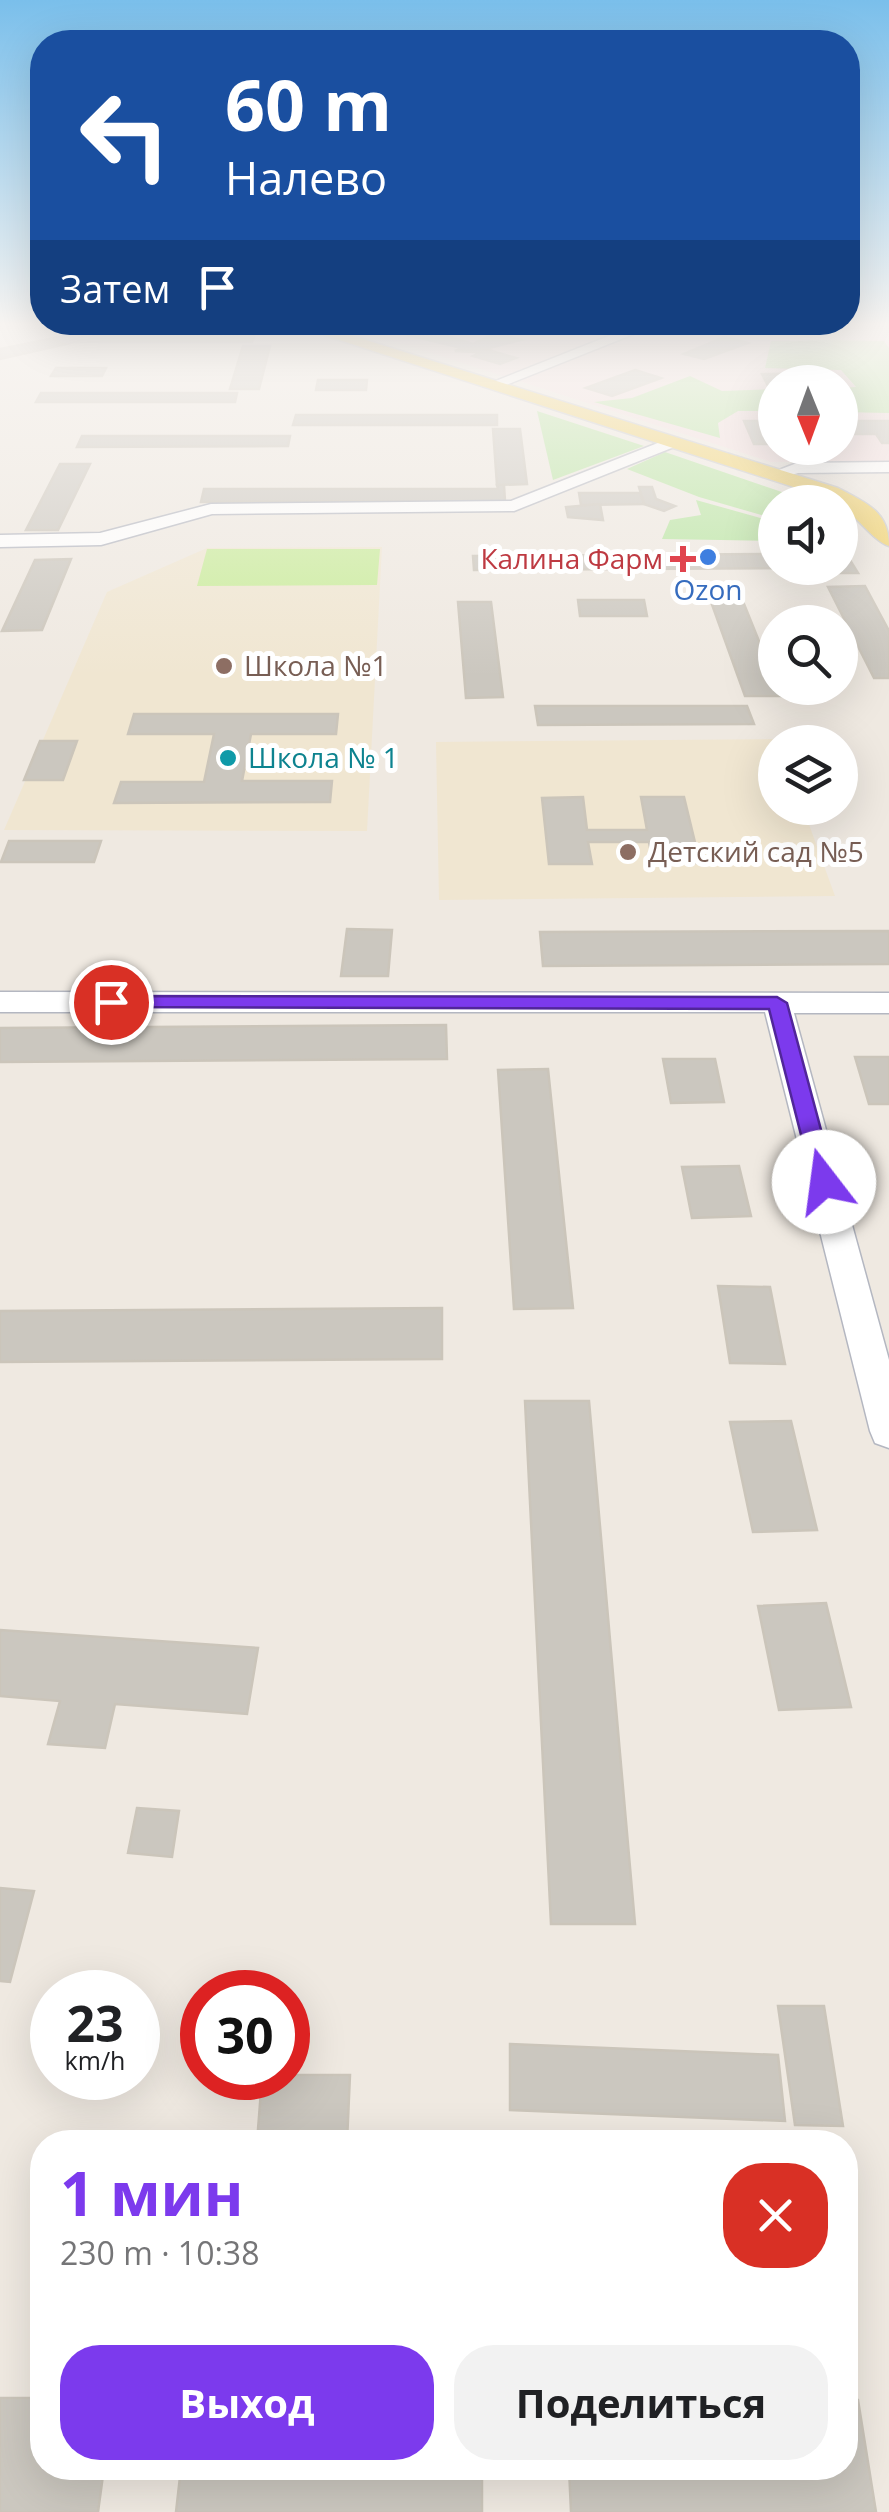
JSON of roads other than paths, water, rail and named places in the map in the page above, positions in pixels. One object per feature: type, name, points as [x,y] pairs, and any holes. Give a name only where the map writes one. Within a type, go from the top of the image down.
[{"type":"main road","points":[[673,442],[852,503],[868,512],[889,539]]},
{"type":"street","points":[[0,541],[101,540],[211,509],[514,506],[544,488],[615,466],[673,442]]},
{"type":"street","points":[[775,475],[797,468],[889,467]]},
{"type":"street","points":[[0,1002],[889,1003]]},
{"type":"street","points":[[777,1003],[889,1431]]},
{"type":"place","name":"Ozon","points":[[708,557]]},
{"type":"place","name":"Калина Фарм","points":[[683,559]]},
{"type":"place","name":"Школа №1","points":[[224,666]]},
{"type":"place","name":"Школа № 1","points":[[228,758]]},
{"type":"place","name":"Детский сад №5","points":[[628,852]]}]
